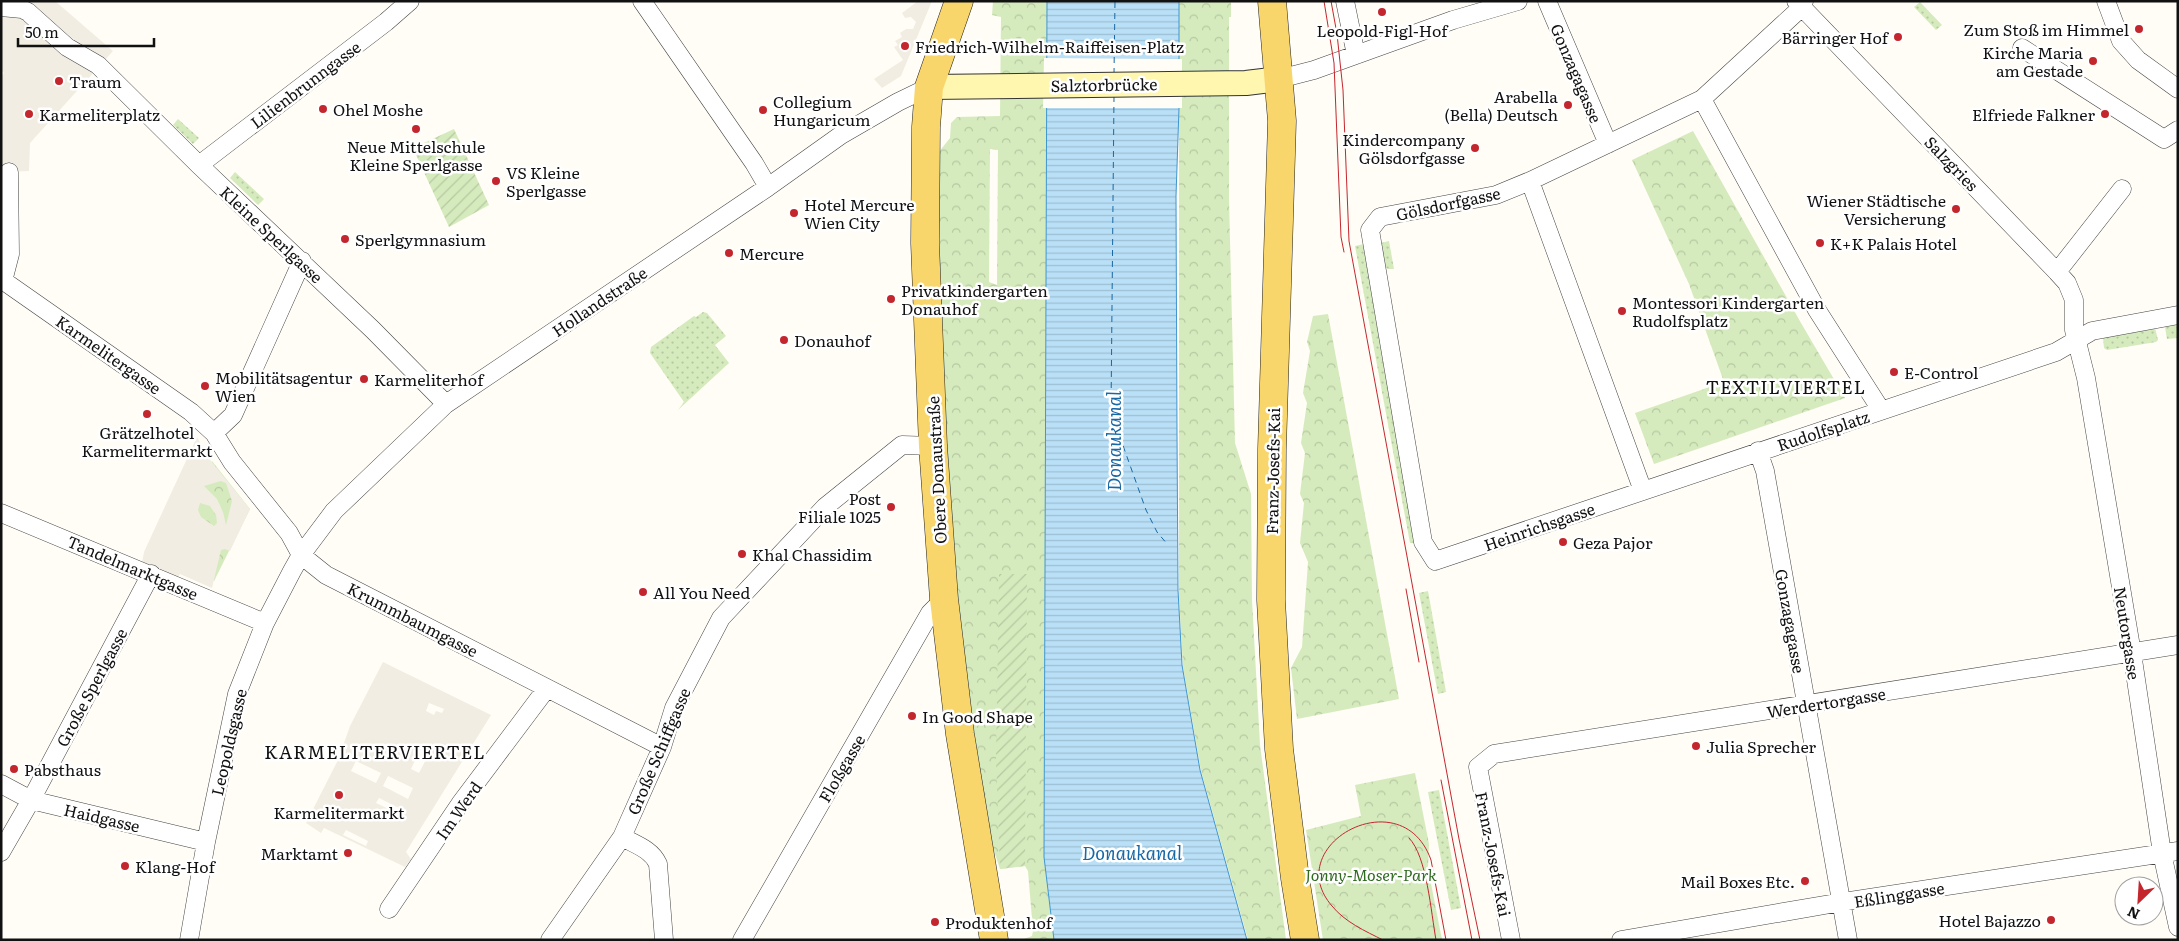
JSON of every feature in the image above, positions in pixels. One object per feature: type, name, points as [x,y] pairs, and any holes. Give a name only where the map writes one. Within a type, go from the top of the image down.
[{"type":"main road","name":"Obere Donaustraße","points":[[959,1],[929,87],[926,126],[926,244],[933,446],[944,599],[960,734],[994,940]]},
{"type":"main road","name":"Franz-Josefs-Kai","points":[[1272,1],[1282,121],[1282,178],[1272,459],[1271,600],[1279,749],[1295,878],[1305,940]]},
{"type":"street","name":"Lilienbrunngasse","points":[[199,165],[386,22],[410,1]]},
{"type":"street","points":[[642,1],[768,186]]},
{"type":"street","points":[[1345,1],[1356,55]]},
{"type":"street","points":[[1279,79],[1314,70],[1453,20],[1518,1]]},
{"type":"street","name":"Gonzagagasse","points":[[1547,1],[1608,144]]},
{"type":"street","points":[[2106,1],[2121,41],[2138,60],[2178,89]]},
{"type":"street","points":[[1644,491],[1530,181],[1702,99],[1801,3]]},
{"type":"street","name":"Salzgries","points":[[1801,3],[2057,272],[2073,293],[2075,308],[2074,330],[2077,340]]},
{"type":"street","name":"Kleine Sperlgasse","points":[[1,7],[22,9],[28,12],[67,47],[98,65],[199,165],[302,261],[446,404]]},
{"type":"street","points":[[2022,48],[2164,139],[2178,130]]},
{"type":"street","name":"Salztorbrücke","points":[[929,87],[1232,83],[1279,79]]},
{"type":"street","name":"Hollandstraße","points":[[301,555],[334,511],[446,404],[768,186],[840,135],[898,102],[929,87]]},
{"type":"street","name":"Rudolfsplatz","points":[[1644,491],[1881,410],[1817,310],[1702,99]]},
{"type":"street","points":[[2,280],[10,254],[9,172]]},
{"type":"street","name":"Gölsdorfgasse","points":[[1435,561],[1423,542],[1370,230],[1380,217],[1496,195],[1530,181]]},
{"type":"street","points":[[2057,272],[2122,189]]},
{"type":"street","points":[[214,433],[233,415],[302,261]]},
{"type":"street","name":"Karmelitergasse","points":[[2,280],[191,412],[214,433]]},
{"type":"street","points":[[1881,410],[2056,352],[2092,331],[2178,316]]},
{"type":"street","name":"Neutorgasse","points":[[2077,340],[2086,378],[2132,653],[2170,852],[2178,927]]},
{"type":"street","name":"Krummbaumgasse","points":[[214,433],[232,462],[289,533],[301,555],[326,575],[662,746]]},
{"type":"street","name":"Große Schiffgasse","points":[[550,940],[622,838],[662,746],[674,708],[721,618],[825,507],[902,446],[933,446]]},
{"type":"street","name":"Gonzagagasse","points":[[1758,451],[1766,471],[1848,940]]},
{"type":"street","name":"Heinrichsgasse","points":[[1435,561],[1644,491]]},
{"type":"street","name":"Tandelmarktgasse","points":[[1,513],[265,622]]},
{"type":"street","name":"Leopoldsgasse","points":[[189,940],[206,842],[237,694],[265,622],[301,555]]},
{"type":"street","name":"Große Sperlgasse","points":[[1,852],[31,800],[151,574]]},
{"type":"street","name":"Floßgasse","points":[[742,940],[930,613],[944,599]]},
{"type":"street","name":"Werdertorgasse","points":[[1478,767],[1494,754],[2178,646]]},
{"type":"street","name":"Im Werd","points":[[389,909],[460,804],[547,688]]},
{"type":"street","name":"Franz-Josefs-Kai","points":[[1478,767],[1511,940]]},
{"type":"street","name":"Haidgasse","points":[[1,784],[31,800],[206,842]]},
{"type":"street","points":[[622,838],[646,850],[654,856],[658,864],[664,940]]},
{"type":"street","name":"Eßlinggasse","points":[[1621,940],[1842,902],[2170,852]]},
{"type":"green space","points":[[993,1],[1047,1],[1044,857],[1054,940],[1024,939],[1032,936],[1033,931],[1028,871],[1025,866],[1000,869],[987,830],[962,654],[943,429],[938,153],[950,138],[951,123],[957,117],[1000,116],[1001,17],[992,15]],"holes":[[[990,149],[998,150],[997,285],[989,282]]]},
{"type":"green space","points":[[1179,1],[1231,1],[1231,17],[1229,17],[1229,199],[1235,443],[1251,494],[1252,600],[1260,745],[1286,940],[1248,940],[1201,771],[1183,667],[1179,597]]},
{"type":"green space","points":[[1920,2],[1942,25],[1936,30],[1914,7]]},
{"type":"green space","points":[[178,119],[199,138],[193,144],[173,125]]},
{"type":"green space","points":[[454,129],[489,205],[449,227],[413,148]]},
{"type":"green space","points":[[1693,131],[1845,398],[1654,464],[1635,413],[1724,382],[1689,284],[1632,160]]},
{"type":"green space","points":[[235,172],[264,199],[258,205],[230,178]]},
{"type":"green space","points":[[1389,241],[1394,269],[1385,267],[1381,243]]},
{"type":"green space","points":[[1364,244],[1418,542],[1410,543],[1355,246]]},
{"type":"green space","points":[[703,312],[707,313],[726,336],[715,345],[729,363],[678,410],[684,402],[650,353],[651,347],[694,316],[696,317]]},
{"type":"green space","points":[[1328,314],[1399,699],[1297,719],[1291,668],[1302,647],[1308,562],[1300,543],[1304,503],[1300,494],[1305,453],[1301,443],[1307,403],[1303,393],[1310,351],[1307,342],[1313,316]]},
{"type":"green space","points":[[2178,323],[2178,338],[2167,339],[2165,327]]},
{"type":"green space","points":[[2155,328],[2158,340],[2156,342],[2107,350],[2104,348],[2103,337]]},
{"type":"green space","points":[[212,461],[250,509],[214,581],[169,561]]},
{"type":"green space","points":[[999,574],[1027,574],[1025,866],[1000,869],[996,760]]},
{"type":"green space","points":[[1428,591],[1446,692],[1438,694],[1419,593]]},
{"type":"green space","name":"Jonny-Moser-Park","points":[[1415,773],[1429,844],[1428,868],[1442,940],[1323,940],[1306,830],[1361,816],[1355,785]]},
{"type":"green space","points":[[1439,790],[1461,908],[1451,910],[1428,792]]},
{"type":"shaded area","name":"Karmeliterplatz","points":[[1,1],[55,1],[113,51],[30,143],[29,171],[1,172],[1,76],[4,73],[1,70]]},
{"type":"shaded area","name":"Friedrich-Wilhelm-Raiffeisen-Platz","points":[[918,1],[932,1],[901,76],[882,88],[874,79],[903,60],[894,47],[898,45],[895,41],[902,37],[900,33],[906,29],[913,29],[916,22],[911,17],[905,18],[902,13]]},
{"type":"shaded area","points":[[197,437],[211,461],[250,509],[230,551],[221,550],[212,588],[180,574],[178,577],[142,563],[144,552]],"holes":[[[221,481],[226,483],[232,501],[226,525],[217,499],[204,486]],[[200,503],[210,506],[216,515],[217,523],[214,526],[201,517],[198,510]]]},
{"type":"shaded area","points":[[383,662],[491,715],[406,852],[411,859],[405,867],[324,828],[321,833],[306,823],[338,760],[350,726]],"holes":[[[429,703],[444,709],[442,713],[436,711],[434,715],[426,711]],[[421,748],[430,752],[419,773],[411,769]],[[356,761],[381,773],[376,783],[351,771]],[[388,776],[413,788],[408,799],[383,786]],[[379,798],[401,809],[399,814],[376,803]],[[346,830],[368,841],[366,846],[343,835]]]},
{"type":"water","name":"Donaukanal","points":[[1047,1],[1179,1],[1179,108],[1176,196],[1177,433],[1178,590],[1182,665],[1200,770],[1247,940],[1054,940],[1044,857]]},
{"type":"pier","points":[[1044,58],[1182,59],[1182,108],[1043,108]]},
{"type":"ferry route","points":[[1114,74],[1115,1]]},
{"type":"ferry route","points":[[1114,96],[1111,412],[1146,510],[1157,532],[1168,545]]},
{"type":"tram line","points":[[1324,1],[1334,63],[1341,237],[1344,252]]},
{"type":"tram line","points":[[1331,1],[1337,34],[1343,90],[1349,241],[1459,839],[1480,940]]},
{"type":"tram line","points":[[1406,589],[1419,662]]},
{"type":"tram line","points":[[1441,780],[1472,940]]},
{"type":"tram line","points":[[1383,940],[1356,926],[1337,912],[1320,883],[1321,862],[1332,843],[1351,829],[1373,822],[1396,824],[1416,836],[1431,860],[1446,940]]},
{"type":"tram line","points":[[1409,838],[1415,846],[1424,871],[1436,940]]},
{"type":"place","name":"Leopold-Figl-Hof","points":[[1382,12]]},
{"type":"place","name":"Zum Stoß im Himmel","points":[[2139,29]]},
{"type":"place","name":"Bärringer Hof","points":[[1898,37]]},
{"type":"place","name":"Friedrich-Wilhelm-Raiffeisen-Platz","points":[[905,46]]},
{"type":"place","name":"Kirche Maria am Gestade","points":[[2093,61]]},
{"type":"place","name":"Traum","points":[[59,81]]},
{"type":"place","name":"Arabella (Bella) Deutsch","points":[[1568,105]]},
{"type":"place","name":"Ohel Moshe","points":[[323,109]]},
{"type":"place","name":"Collegium Hungaricum","points":[[763,110]]},
{"type":"place","name":"Karmeliterplatz","points":[[29,114]]},
{"type":"place","name":"Elfriede Falkner","points":[[2105,114]]},
{"type":"place","name":"Neue Mittelschule Kleine Sperlgasse","points":[[416,129]]},
{"type":"place","name":"Kindercompany Gölsdorfgasse","points":[[1475,148]]},
{"type":"place","name":"VS Kleine Sperlgasse","points":[[496,181]]},
{"type":"place","name":"Wiener Städtische Versicherung","points":[[1956,209]]},
{"type":"place","name":"Hotel Mercure Wien City","points":[[794,213]]},
{"type":"place","name":"Sperlgymnasium","points":[[345,239]]},
{"type":"place","name":"K+K Palais Hotel","points":[[1820,243]]},
{"type":"place","name":"Mercure","points":[[729,253]]},
{"type":"place","name":"Privatkindergarten Donauhof","points":[[891,299]]},
{"type":"place","name":"Montessori Kindergarten Rudolfsplatz","points":[[1622,311]]},
{"type":"place","name":"Donauhof","points":[[784,340]]},
{"type":"place","name":"E-Control","points":[[1894,372]]},
{"type":"place","name":"Karmeliterhof","points":[[364,379]]},
{"type":"place","name":"Mobilitätsagentur Wien","points":[[205,386]]},
{"type":"place","name":"Grätzelhotel Karmelitermarkt","points":[[147,414]]},
{"type":"place","name":"Post Filiale 1025","points":[[891,507]]},
{"type":"place","name":"Geza Pajor","points":[[1563,542]]},
{"type":"place","name":"Khal Chassidim","points":[[742,554]]},
{"type":"place","name":"All You Need","points":[[643,592]]},
{"type":"place","name":"In Good Shape","points":[[912,716]]},
{"type":"place","name":"Julia Sprecher","points":[[1696,746]]},
{"type":"place","name":"Pabsthaus","points":[[14,769]]},
{"type":"place","name":"Karmelitermarkt","points":[[339,795]]},
{"type":"place","name":"Marktamt","points":[[348,853]]},
{"type":"place","name":"Klang-Hof","points":[[125,866]]},
{"type":"place","name":"Mail Boxes Etc.","points":[[1805,881]]},
{"type":"place","name":"Hotel Bajazzo","points":[[2051,920]]},
{"type":"place","name":"Produktenhof","points":[[935,922]]},
{"type":"district","name":"TEXTILVIERTEL","points":[[1786,386]]},
{"type":"district","name":"KARMELITERVIERTEL","points":[[375,751]]}]
